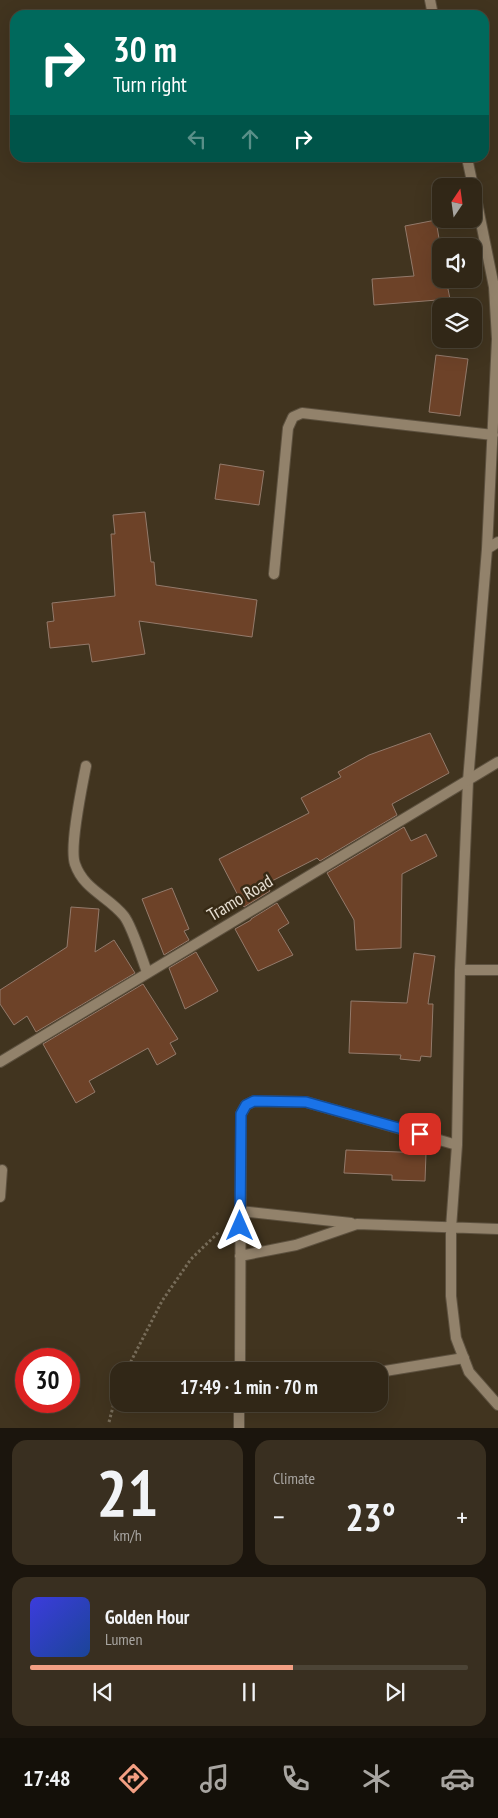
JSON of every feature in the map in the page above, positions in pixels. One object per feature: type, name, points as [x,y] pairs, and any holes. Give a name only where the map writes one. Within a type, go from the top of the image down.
[{"type":"street","points":[[468,162],[472,178]]},
{"type":"street","points":[[482,227],[494,287],[497,339],[487,549],[468,781],[460,970],[457,1145],[451,1228],[451,1296],[456,1338],[469,1372],[498,1405]]},
{"type":"street","points":[[274,574],[288,428],[293,417],[302,413],[493,435]]},
{"type":"street","points":[[487,549],[498,542]]},
{"type":"street","name":"Tramo Road","points":[[0,1062],[498,762]]},
{"type":"street","points":[[86,766],[74,839],[74,863],[90,888],[116,907],[126,918],[147,972]]},
{"type":"street","points":[[460,970],[498,970]]},
{"type":"street","points":[[240,1362],[241,1114],[246,1105],[254,1101],[306,1102],[457,1145]]},
{"type":"street","points":[[0,1197],[2,1170]]},
{"type":"street","points":[[240,1211],[357,1224],[498,1229]]},
{"type":"street","points":[[240,1256],[296,1245],[357,1224]]},
{"type":"street","points":[[388,1371],[464,1358]]},
{"type":"street","points":[[239,1428],[240,1412]]},
{"type":"path","points":[[131,1362],[162,1301],[191,1259],[240,1211]]},
{"type":"path","points":[[109,1422],[111,1412]]},
{"type":"building","points":[[432,221],[432,228],[437,228],[439,238],[432,238],[432,288],[448,288],[450,298],[432,298],[432,300],[374,305],[372,279],[414,276],[405,226]]},
{"type":"building","points":[[436,355],[468,359],[460,416],[429,412]]},
{"type":"building","points":[[220,464],[264,471],[259,505],[215,499]]},
{"type":"building","points":[[145,512],[151,562],[154,562],[156,585],[257,600],[252,637],[139,621],[145,654],[92,662],[89,644],[50,648],[47,622],[54,621],[52,603],[115,596],[111,534],[115,534],[113,515]]},
{"type":"building","points":[[430,733],[449,773],[392,804],[397,815],[320,861],[317,858],[266,884],[270,891],[244,907],[219,859],[309,813],[301,798],[341,777],[338,772],[369,755]]},
{"type":"building","points":[[404,827],[411,841],[426,834],[437,856],[402,874],[401,948],[356,950],[354,920],[327,873]]},
{"type":"building","points":[[172,888],[189,929],[184,931],[189,940],[164,955],[142,899]]},
{"type":"building","points":[[277,903],[289,923],[278,930],[293,955],[258,971],[235,929]]},
{"type":"building","points":[[71,907],[99,909],[95,952],[114,940],[135,973],[36,1032],[27,1016],[14,1025],[0,1004],[0,990],[67,947]]},
{"type":"building","points":[[196,952],[218,991],[185,1009],[169,968]]},
{"type":"building","points":[[414,953],[435,956],[428,1004],[433,1004],[431,1057],[421,1056],[420,1061],[400,1059],[401,1055],[349,1053],[351,1001],[407,1003]]},
{"type":"building","points":[[143,984],[178,1039],[170,1043],[176,1054],[157,1065],[148,1048],[89,1081],[95,1092],[76,1103],[43,1044]]},
{"type":"building","points":[[346,1150],[426,1153],[425,1181],[392,1180],[392,1175],[344,1173]]},
{"type":"route","points":[[240,1226],[241,1114],[246,1105],[254,1101],[306,1102],[420,1134]]}]
